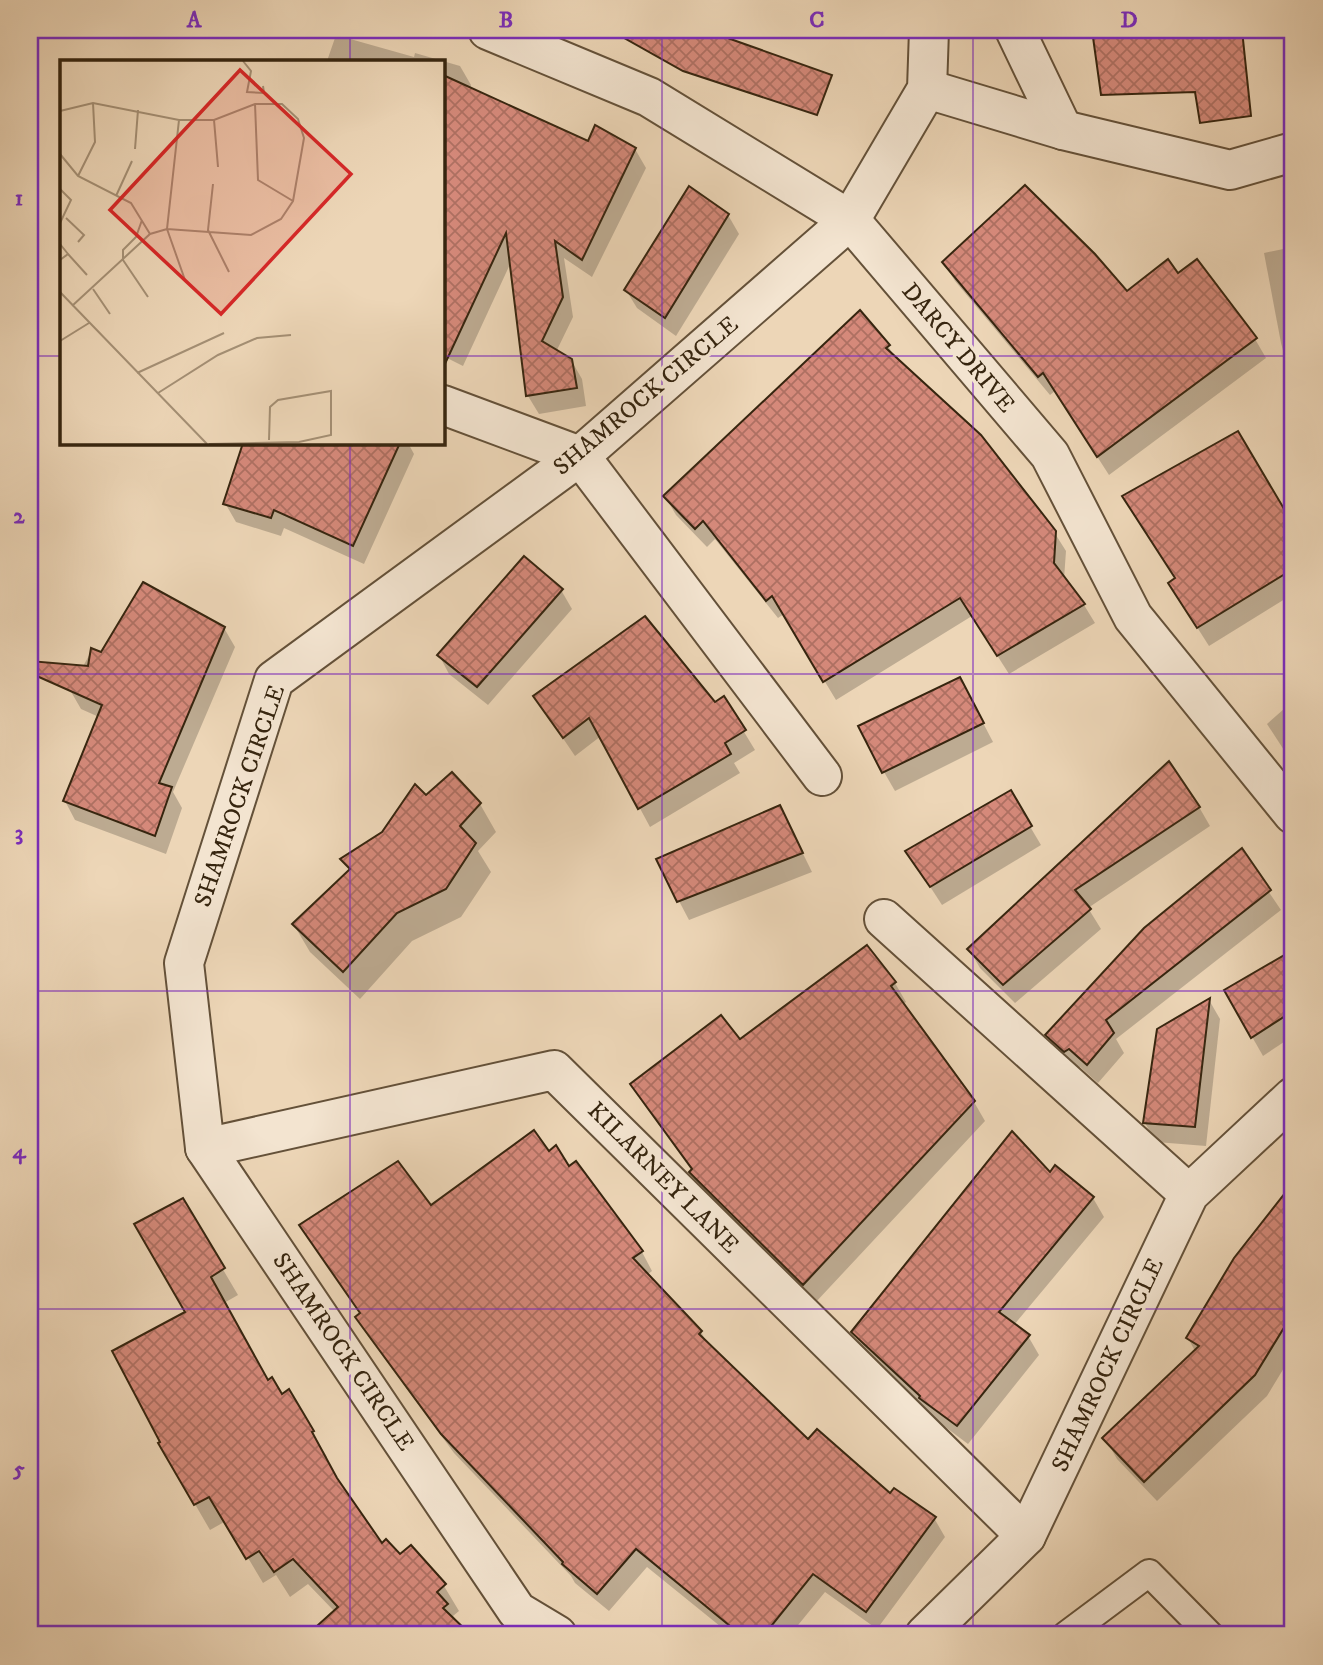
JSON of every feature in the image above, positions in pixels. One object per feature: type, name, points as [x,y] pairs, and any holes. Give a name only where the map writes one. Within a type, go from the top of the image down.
[{"type":"street","name":"DARCY DRIVE","points":[[488,30],[649,97],[850,220],[1050,455],[1133,617],[1293,814]]},
{"type":"street","name":"SHAMROCK CIRCLE","points":[[557,1635],[517,1611],[205,1148],[184,963],[275,680],[580,456],[850,220],[926,89],[929,30]]},
{"type":"street","points":[[1015,30],[1063,131]]},
{"type":"street","points":[[926,89],[1063,131],[1230,170],[1293,152]]},
{"type":"street","points":[[444,405],[580,456],[822,776]]},
{"type":"street","points":[[884,919],[1189,1194]]},
{"type":"street","name":"KILARNEY LANE","points":[[205,1148],[554,1070],[1026,1536]]},
{"type":"street","name":"SHAMROCK CIRCLE","points":[[925,1635],[1026,1536],[1189,1194],[1293,1097]]},
{"type":"lane","points":[[1066,1635],[1149,1573],[1210,1635]]},
{"type":"building","points":[[610,30],[705,30],[832,75],[817,115],[683,71]]},
{"type":"building","points":[[1092,30],[1242,30],[1251,116],[1200,123],[1195,92],[1101,95]]},
{"type":"building","points":[[444,75],[588,141],[595,125],[636,148],[582,260],[555,241],[563,297],[542,341],[572,359],[577,388],[526,396],[506,233],[444,366]]},
{"type":"building","points":[[1025,185],[1095,254],[1127,291],[1168,259],[1178,273],[1197,259],[1257,338],[1097,457],[1043,373],[1038,377],[942,262]]},
{"type":"building","points":[[689,186],[729,214],[665,318],[624,290]]},
{"type":"building","points":[[860,310],[890,345],[886,348],[981,435],[1056,531],[1054,563],[1085,604],[997,656],[960,598],[823,682],[772,596],[766,601],[703,521],[695,529],[663,496]]},
{"type":"building","points":[[1238,431],[1293,524],[1293,569],[1197,628],[1168,583],[1175,578],[1122,496]]},
{"type":"building","points":[[243,444],[400,444],[353,546],[274,510],[271,518],[223,504]]},
{"type":"building","points":[[524,556],[563,589],[477,687],[437,655]]},
{"type":"building","points":[[143,582],[225,627],[159,783],[172,787],[155,836],[63,801],[102,705],[30,673],[30,661],[88,666],[91,648],[101,652]]},
{"type":"building","points":[[645,616],[715,702],[724,696],[746,730],[725,743],[731,754],[638,809],[589,718],[563,738],[533,696]]},
{"type":"building","points":[[960,677],[984,723],[882,773],[858,726]]},
{"type":"building","points":[[1169,761],[1200,807],[1075,890],[1091,909],[1003,985],[967,949]]},
{"type":"building","points":[[452,772],[481,803],[460,826],[476,843],[446,889],[397,913],[343,972],[292,924],[350,869],[340,859],[382,832],[415,784],[426,795]]},
{"type":"building","points":[[1011,790],[1032,826],[930,887],[905,851]]},
{"type":"building","points":[[780,805],[803,853],[677,902],[656,859]]},
{"type":"building","points":[[1242,848],[1271,890],[1106,1020],[1114,1033],[1087,1065],[1069,1049],[1064,1052],[1045,1035],[1144,928]]},
{"type":"building","points":[[867,945],[896,982],[891,986],[975,1101],[803,1285],[689,1172],[692,1169],[630,1084],[721,1015],[740,1039]]},
{"type":"building","points":[[1293,950],[1293,1011],[1251,1038],[1224,990]]},
{"type":"building","points":[[1210,998],[1195,1127],[1143,1123],[1157,1029]]},
{"type":"building","points":[[534,1130],[549,1151],[556,1145],[569,1166],[576,1161],[643,1251],[633,1258],[702,1331],[699,1334],[808,1439],[817,1429],[890,1493],[894,1488],[936,1517],[866,1612],[813,1574],[764,1635],[741,1635],[636,1549],[597,1594],[562,1564],[441,1434],[355,1317],[360,1313],[299,1225],[398,1161],[431,1205]]},
{"type":"building","points":[[1012,1131],[1050,1172],[1055,1165],[1094,1197],[999,1312],[1030,1335],[957,1426],[919,1398],[920,1396],[851,1332]]},
{"type":"building","points":[[1293,1183],[1293,1313],[1255,1375],[1144,1482],[1102,1438],[1199,1346],[1186,1338],[1234,1258]]},
{"type":"building","points":[[183,1198],[225,1268],[211,1277],[268,1380],[272,1377],[282,1394],[289,1389],[337,1478],[382,1543],[386,1539],[400,1554],[411,1545],[446,1584],[437,1592],[448,1604],[443,1608],[471,1635],[307,1635],[338,1607],[293,1559],[274,1572],[259,1551],[246,1559],[209,1497],[194,1505],[158,1443],[160,1442],[112,1351],[185,1312],[134,1224]]}]
